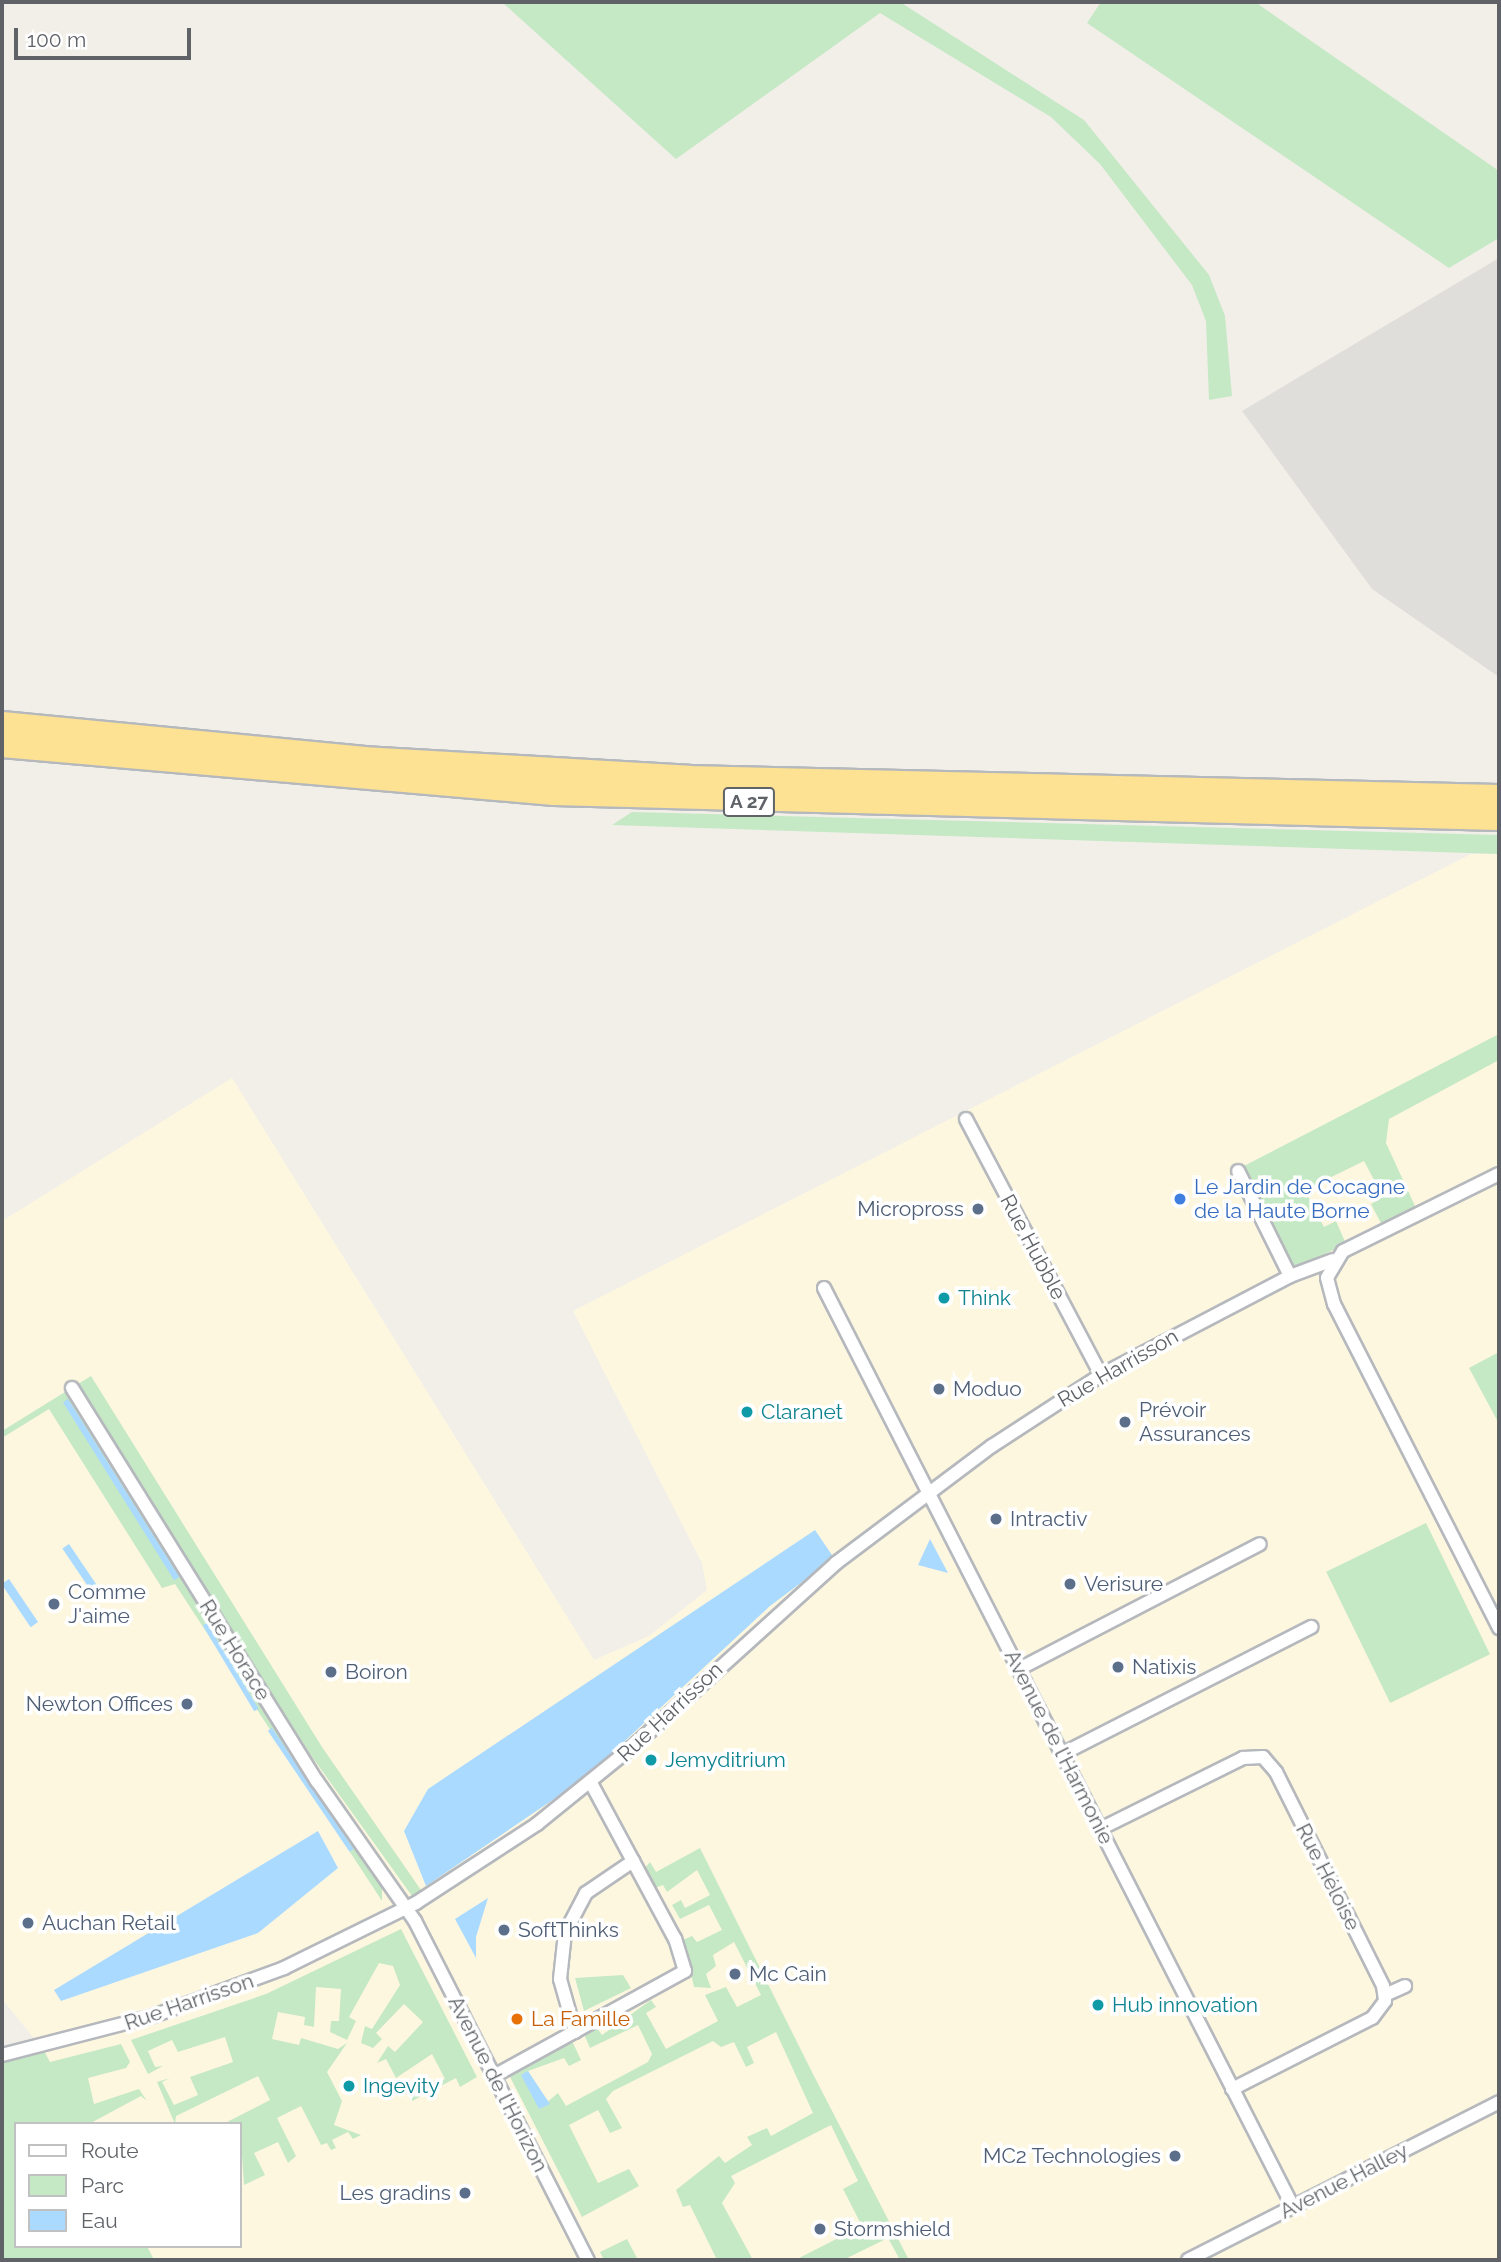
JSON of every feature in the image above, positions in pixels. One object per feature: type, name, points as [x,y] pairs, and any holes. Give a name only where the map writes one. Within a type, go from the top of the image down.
[{"type":"highway","name":"A 27","points":[[2,724],[339,757],[688,778],[1499,797]]},
{"type":"highway","name":"A 27","points":[[2,745],[324,778],[616,796],[1499,818]]},
{"type":"street","name":"Rue Hubble","points":[[966,1119],[1101,1375]]},
{"type":"street","points":[[1238,1171],[1290,1276]]},
{"type":"street","name":"Rue Harrisson","points":[[2,2055],[204,1999],[406,1908],[591,1783],[801,1593],[929,1492],[1101,1375],[1290,1276],[1333,1260],[1499,1174]]},
{"type":"street","points":[[1333,1260],[1327,1278],[1334,1304],[1499,1628]]},
{"type":"street","name":"Avenue de l'Harmonie","points":[[824,1287],[1293,2207]]},
{"type":"street","name":"Rue Horace","points":[[72,1388],[317,1781],[406,1908]]},
{"type":"street","points":[[1019,1669],[1260,1544]]},
{"type":"street","points":[[1062,1755],[1311,1627]]},
{"type":"street","name":"Rue Héloise","points":[[1100,1829],[1243,1758],[1263,1758],[1385,1995]]},
{"type":"street","points":[[494,2076],[685,1971],[685,1958],[591,1783]]},
{"type":"street","points":[[575,2032],[561,1979],[565,1933],[586,1893],[633,1861]]},
{"type":"street","name":"Avenue de l'Horizon","points":[[406,1908],[588,2260]]},
{"type":"street","points":[[1232,2089],[1377,2015],[1385,1995],[1405,1986]]},
{"type":"street","name":"Avenue Halley","points":[[1188,2260],[1499,2102]]},
{"type":"shaded area","points":[[1499,258],[1499,677],[1372,589],[1242,411]]},
{"type":"shaded area","points":[[1471,854],[1499,854],[1499,2260],[154,2260],[148,2248],[242,2248],[242,2122],[81,2122],[43,2049],[2,1999],[2,1221],[232,1078],[594,1660],[649,1636],[707,1590],[702,1563],[573,1311]]},
{"type":"green space","points":[[502,2],[900,2],[1084,120],[1209,275],[1225,316],[1232,396],[1209,400],[1206,321],[1192,285],[1100,164],[1051,117],[880,13],[676,159]]},
{"type":"green space","points":[[1101,2],[1255,2],[1499,171],[1499,238],[1449,268],[1087,23]]},
{"type":"green space","points":[[632,812],[1499,835],[1499,854],[612,825]]},
{"type":"green space","points":[[1499,1034],[1499,1060],[1389,1119],[1386,1143],[1415,1206],[1382,1225],[1371,1204],[1383,1197],[1364,1161],[1305,1190],[1324,1227],[1336,1221],[1346,1244],[1292,1269],[1242,1167]]},
{"type":"green space","points":[[1499,1352],[1499,1421],[1498,1422],[1469,1368]]},
{"type":"green space","points":[[91,1376],[322,1747],[421,1890],[412,1896],[310,1754],[78,1384]]},
{"type":"green space","points":[[65,1392],[310,1784],[382,1887],[382,1901],[175,1584],[162,1588],[49,1409],[2,1438],[2,1431]]},
{"type":"green space","points":[[1426,1523],[1490,1654],[1390,1703],[1326,1572]]},
{"type":"green space","points":[[700,1848],[909,2260],[900,2260],[888,2238],[843,2260],[795,2260],[862,2226],[843,2189],[858,2181],[831,2125],[731,2176],[735,2183],[722,2203],[753,2260],[717,2260],[690,2205],[683,2207],[676,2190],[719,2156],[725,2163],[752,2145],[747,2137],[767,2128],[771,2136],[813,2113],[776,2032],[747,2047],[754,2063],[746,2067],[734,2042],[721,2047],[713,2041],[613,2091],[606,2099],[622,2128],[610,2133],[598,2110],[569,2125],[598,2183],[629,2169],[639,2186],[582,2217],[508,2073],[572,2041],[581,2060],[569,2066],[564,2058],[528,2071],[539,2109],[558,2093],[566,2106],[648,2062],[652,2054],[638,2025],[590,2048],[584,2034],[597,2028],[602,2035],[651,2000],[656,2007],[646,2013],[666,2049],[718,2021],[705,1995],[726,1987],[737,2007],[761,1995],[734,1942],[713,1955],[716,1966],[706,1974],[711,1988],[694,1987],[683,1940],[692,1936],[697,1942],[722,1930],[709,1905],[680,1919],[672,1905],[681,1900],[685,1908],[710,1895],[697,1870],[667,1892],[663,1885],[655,1888],[644,1869],[650,1862],[656,1872]]},
{"type":"green space","points":[[401,1929],[477,2077],[460,2087],[456,2078],[412,2101],[409,2095],[445,2079],[432,2054],[396,2078],[386,2059],[377,2063],[388,2046],[395,2052],[423,2022],[404,2004],[376,2033],[382,2039],[373,2048],[361,2043],[365,2026],[372,2029],[400,1985],[393,1966],[379,1963],[349,2017],[356,2021],[347,2040],[330,2032],[331,2021],[339,2021],[341,1989],[316,1987],[314,2027],[304,2025],[305,2017],[278,2012],[272,2039],[299,2045],[301,2038],[338,2049],[347,2043],[327,2072],[342,2101],[334,2125],[361,2135],[353,2139],[348,2132],[332,2140],[336,2148],[331,2150],[327,2143],[321,2145],[301,2106],[277,2118],[296,2156],[288,2163],[278,2142],[254,2153],[265,2175],[244,2185],[242,2122],[227,2122],[270,2100],[258,2076],[176,2116],[174,2122],[157,2082],[170,2078],[162,2082],[174,2105],[198,2095],[190,2077],[233,2062],[225,2037],[178,2052],[172,2040],[148,2051],[155,2067],[163,2066],[148,2074],[131,2040],[266,1994]]},
{"type":"green space","points":[[623,1975],[631,1988],[584,2011],[575,1978]]},
{"type":"green space","points":[[121,2044],[130,2062],[126,2068],[88,2078],[94,2104],[139,2089],[147,2101],[141,2096],[93,2122],[14,2122],[14,2248],[148,2248],[154,2260],[2,2260],[2,2058],[43,2049],[50,2062]]},
{"type":"green space","points":[[627,2239],[638,2260],[604,2260],[600,2252]]},
{"type":"water","points":[[68,1399],[179,1577],[174,1580],[63,1402]]},
{"type":"water","points":[[815,1530],[834,1558],[770,1606],[585,1778],[426,1886],[404,1831],[428,1789]]},
{"type":"water","points":[[930,1539],[948,1573],[918,1565]]},
{"type":"water","points":[[69,1544],[98,1587],[91,1592],[62,1548]]},
{"type":"water","points":[[9,1579],[38,1622],[31,1627],[2,1585]]},
{"type":"water","points":[[207,1623],[259,1709],[254,1711],[203,1626]]},
{"type":"water","points":[[272,1728],[354,1849],[349,1852],[268,1731]]},
{"type":"water","points":[[318,1831],[338,1868],[258,1933],[61,2001],[54,1990]]},
{"type":"water","points":[[488,1898],[476,1937],[476,1958],[455,1919]]},
{"type":"water","points":[[528,2071],[550,2104],[539,2109],[521,2075]]},
{"type":"place","name":"Le Jardin de Cocagne de la Haute Borne","points":[[1180,1199]]},
{"type":"place","name":"Micropross","points":[[978,1209]]},
{"type":"place","name":"Think","points":[[944,1298]]},
{"type":"place","name":"Moduo","points":[[939,1389]]},
{"type":"place","name":"Claranet","points":[[747,1412]]},
{"type":"place","name":"Prévoir Assurances","points":[[1125,1422]]},
{"type":"place","name":"Intractiv","points":[[996,1519]]},
{"type":"place","name":"Verisure","points":[[1070,1584]]},
{"type":"place","name":"Comme J'aime","points":[[54,1604]]},
{"type":"place","name":"Natixis","points":[[1118,1667]]},
{"type":"place","name":"Boiron","points":[[331,1672]]},
{"type":"place","name":"Newton Offices","points":[[187,1704]]},
{"type":"place","name":"Jemyditrium","points":[[651,1760]]},
{"type":"place","name":"Auchan Retail","points":[[28,1923]]},
{"type":"place","name":"SoftThinks","points":[[504,1930]]},
{"type":"place","name":"Mc Cain","points":[[735,1974]]},
{"type":"place","name":"Hub innovation","points":[[1098,2005]]},
{"type":"place","name":"La Famille","points":[[517,2019]]},
{"type":"place","name":"Ingevity","points":[[349,2086]]},
{"type":"place","name":"MC2 Technologies","points":[[1175,2156]]},
{"type":"place","name":"Les gradins","points":[[465,2193]]},
{"type":"place","name":"Stormshield","points":[[820,2229]]}]
